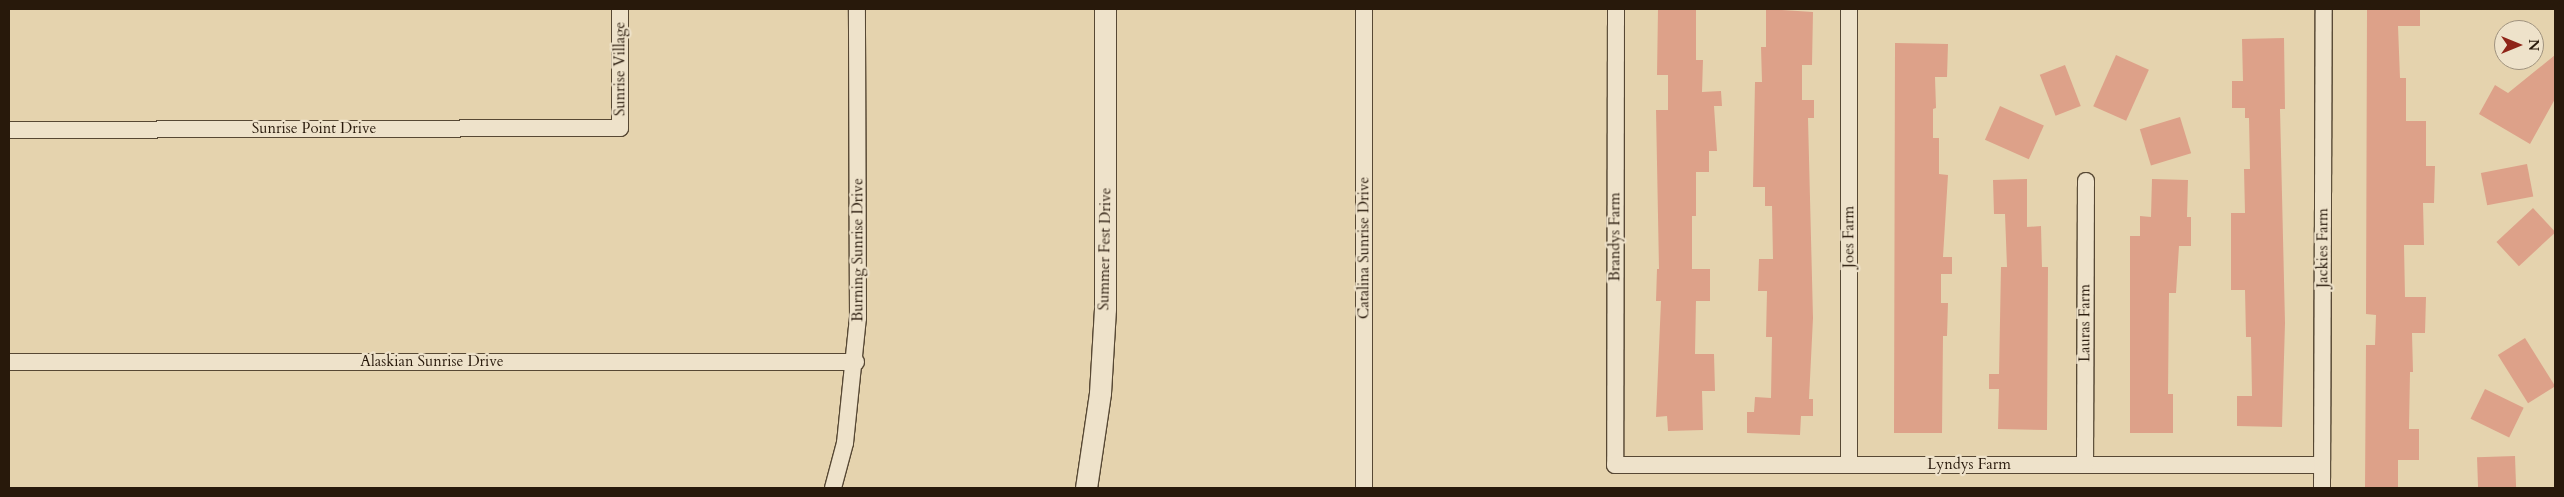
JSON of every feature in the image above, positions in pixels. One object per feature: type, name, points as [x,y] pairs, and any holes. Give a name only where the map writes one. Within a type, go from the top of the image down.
[{"type":"street","name":"Sunrise Village","points":[[620,9],[620,128]]},
{"type":"street","name":"Burning Sunrise Drive","points":[[833,488],[845,443],[856,362],[857,9]]},
{"type":"street","name":"Summer Fest Drive","points":[[1086,488],[1100,393],[1105,308],[1105,9]]},
{"type":"street","name":"Catalina Sunrise Drive","points":[[1364,9],[1364,488]]},
{"type":"street","name":"Brandys Farm","points":[[1615,465],[1616,9]]},
{"type":"street","name":"Joes Farm","points":[[1849,465],[1850,9]]},
{"type":"street","name":"Jackies Farm","points":[[2322,488],[2324,9]]},
{"type":"street","name":"Sunrise Point Drive","points":[[9,130],[620,128]]},
{"type":"street","name":"Lauras Farm","points":[[2085,465],[2086,180]]},
{"type":"street","name":"Alaskian Sunrise Drive","points":[[9,362],[856,362]]},
{"type":"street","name":"Lyndys Farm","points":[[1615,465],[2322,465]]},
{"type":"building","points":[[1658,9],[1696,9],[1696,60],[1703,60],[1702,92],[1721,91],[1722,106],[1714,106],[1717,151],[1709,151],[1709,172],[1696,172],[1696,216],[1692,216],[1692,269],[1710,269],[1710,301],[1696,301],[1695,354],[1714,354],[1715,391],[1702,391],[1703,430],[1668,431],[1667,416],[1656,417],[1661,301],[1656,301],[1657,269],[1659,269],[1656,110],[1668,110],[1668,75],[1657,75]]},
{"type":"building","points":[[1766,9],[1813,12],[1812,65],[1802,65],[1802,100],[1814,100],[1814,118],[1808,118],[1813,318],[1809,399],[1813,399],[1813,416],[1801,416],[1800,435],[1747,433],[1747,412],[1754,412],[1755,397],[1771,398],[1772,337],[1766,337],[1767,291],[1758,291],[1759,259],[1773,259],[1772,206],[1765,206],[1765,187],[1753,187],[1755,82],[1762,82],[1761,47],[1766,47]]},
{"type":"building","points":[[2367,9],[2420,9],[2420,26],[2398,26],[2400,78],[2406,78],[2406,121],[2426,121],[2426,166],[2435,166],[2434,203],[2423,203],[2424,245],[2404,245],[2405,297],[2426,297],[2425,333],[2412,333],[2413,372],[2410,372],[2409,429],[2419,429],[2419,460],[2398,460],[2398,488],[2365,488],[2366,345],[2375,345],[2376,315],[2366,314]]},
{"type":"building","points":[[2284,38],[2285,109],[2280,109],[2285,323],[2282,427],[2237,426],[2237,396],[2252,396],[2251,337],[2246,337],[2245,290],[2231,290],[2231,213],[2245,213],[2244,169],[2250,169],[2249,118],[2245,118],[2245,108],[2232,108],[2232,81],[2243,81],[2242,39]]},
{"type":"building","points":[[1895,43],[1948,44],[1947,77],[1935,77],[1936,108],[1933,109],[1933,138],[1939,138],[1939,174],[1948,175],[1943,257],[1952,257],[1952,274],[1941,274],[1941,303],[1948,303],[1947,336],[1943,336],[1942,433],[1894,433]]},
{"type":"building","points":[[2116,55],[2149,70],[2126,121],[2093,106]]},
{"type":"building","points":[[2555,55],[2555,99],[2530,144],[2479,114],[2495,85],[2508,93],[2536,70],[2544,70],[2544,64]]},
{"type":"building","points":[[2065,65],[2081,106],[2056,116],[2040,75]]},
{"type":"building","points":[[2000,106],[2044,126],[2029,159],[1985,140]]},
{"type":"building","points":[[2180,117],[2191,153],[2151,166],[2140,129]]},
{"type":"building","points":[[2527,164],[2533,196],[2487,205],[2481,173]]},
{"type":"building","points":[[2027,179],[2027,227],[2041,226],[2042,267],[2048,267],[2047,430],[1998,429],[1999,389],[1989,389],[1989,374],[1999,374],[2001,267],[2007,267],[2005,214],[1994,214],[1993,180]]},
{"type":"building","points":[[2152,179],[2188,180],[2187,217],[2191,217],[2191,246],[2179,246],[2176,293],[2169,293],[2168,394],[2173,394],[2173,433],[2130,433],[2130,236],[2140,236],[2140,216],[2151,217]]},
{"type":"building","points":[[2533,208],[2555,233],[2519,266],[2496,242]]},
{"type":"building","points":[[2525,338],[2555,386],[2528,403],[2498,355]]},
{"type":"building","points":[[2485,389],[2524,408],[2509,438],[2471,419]]},
{"type":"building","points":[[2515,456],[2516,488],[2478,488],[2477,457]]}]
